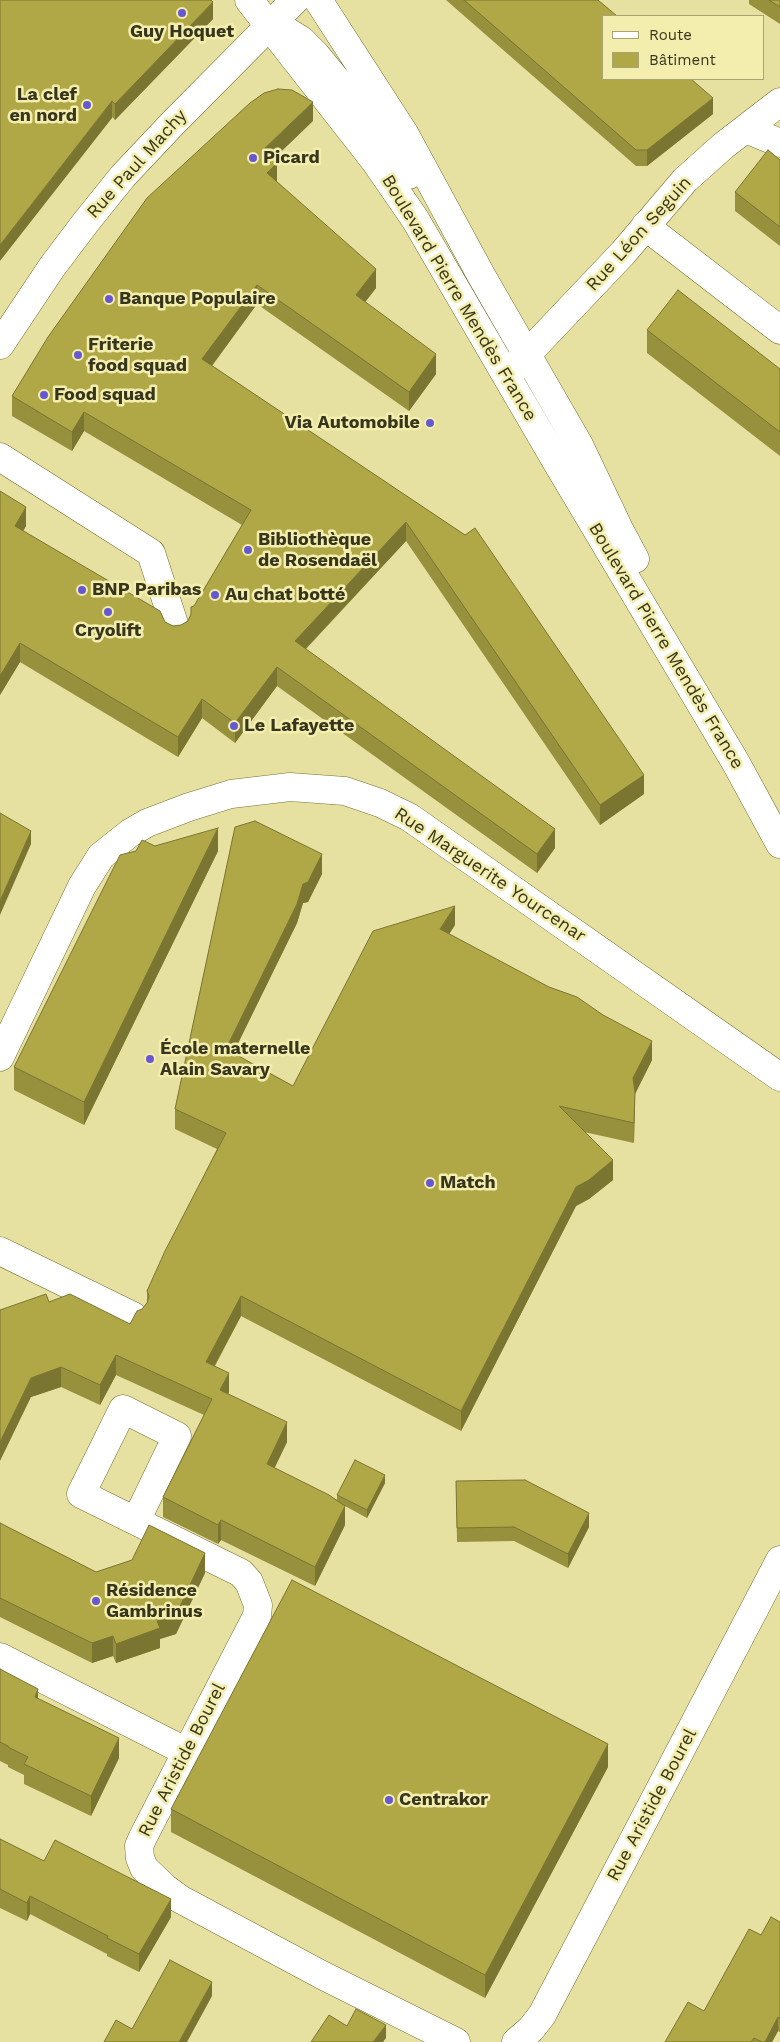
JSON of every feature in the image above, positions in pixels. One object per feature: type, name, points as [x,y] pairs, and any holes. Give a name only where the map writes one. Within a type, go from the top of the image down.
[{"type":"street","points":[[249,0],[269,26]]},
{"type":"street","name":"Rue Paul Machy","points":[[0,345],[52,268],[103,200],[150,146],[294,0]]},
{"type":"street","name":"Boulevard Pierre Mendès France","points":[[318,0],[404,133],[481,275],[579,445],[627,546],[780,805]]},
{"type":"street","name":"Boulevard Pierre Mendès France","points":[[269,26],[293,34],[323,63],[372,123],[481,275]]},
{"type":"street","name":"Boulevard Pierre Mendès France","points":[[269,26],[396,190],[426,236],[736,763],[780,844]]},
{"type":"street","name":"Rue Léon Seguin","points":[[507,376],[623,253],[685,180],[723,146],[780,102]]},
{"type":"street","points":[[746,129],[780,142]]},
{"type":"street","points":[[645,226],[780,330]]},
{"type":"street","points":[[0,457],[150,553],[176,630]]},
{"type":"street","name":"Rue Marguerite Yourcenar","points":[[0,1057],[82,886],[101,856],[130,833],[147,823],[213,798],[250,790],[290,787],[345,791],[387,806],[424,827],[780,1077]]},
{"type":"street","points":[[0,1251],[133,1316]]},
{"type":"street","name":"Rue Aristide Bourel","points":[[136,1521],[241,1573],[249,1582],[258,1605],[256,1616],[139,1846],[140,1858],[144,1868],[153,1878],[180,1898],[330,1979],[456,2042]]},
{"type":"street","name":"Rue Aristide Bourel","points":[[516,2042],[531,2029],[542,2015],[780,1560]]},
{"type":"street","points":[[0,1657],[186,1751]]},
{"type":"building","points":[[0,0],[211,0],[213,2],[115,104],[112,101],[0,245]]},
{"type":"building","points":[[464,0],[598,0],[616,15],[602,15],[602,80],[692,80],[713,98],[647,150],[636,150]]},
{"type":"building","points":[[769,0],[780,0],[780,7]]},
{"type":"building","points":[[278,89],[292,90],[313,102],[264,149],[277,163],[267,173],[376,269],[356,295],[436,354],[409,392],[257,285],[202,359],[465,535],[475,528],[644,775],[600,805],[406,522],[295,641],[555,829],[537,854],[277,667],[235,723],[202,699],[178,737],[20,643],[0,676],[0,491],[26,507],[15,526],[160,611],[165,622],[173,626],[181,625],[188,621],[191,607],[194,606],[251,510],[84,412],[72,432],[12,396],[48,337],[147,198],[250,103],[264,93]]},
{"type":"building","points":[[768,150],[780,160],[780,227],[735,192]]},
{"type":"building","points":[[678,290],[780,369],[780,432],[647,330]]},
{"type":"building","points":[[0,813],[31,831],[0,901]]},
{"type":"building","name":"Match","points":[[255,821],[322,854],[308,882],[303,884],[297,904],[226,1049],[262,1069],[293,1086],[373,931],[455,906],[440,929],[549,987],[577,997],[603,1015],[652,1041],[633,1078],[635,1092],[634,1123],[559,1106],[613,1160],[589,1180],[576,1187],[461,1411],[241,1296],[206,1362],[229,1373],[220,1390],[287,1422],[267,1464],[329,1495],[345,1506],[315,1567],[221,1520],[218,1525],[163,1497],[212,1399],[116,1355],[100,1385],[61,1367],[31,1378],[0,1442],[0,1310],[46,1294],[49,1302],[70,1294],[130,1324],[137,1311],[142,1309],[147,1303],[149,1296],[147,1291],[165,1251],[226,1133],[175,1109],[235,827]]},
{"type":"building","points":[[218,828],[84,1102],[14,1067],[120,855],[136,851],[142,840],[155,846]]},
{"type":"building","points":[[355,1460],[385,1475],[367,1510],[337,1495]]},
{"type":"building","points":[[525,1480],[589,1513],[568,1554],[514,1527],[457,1528],[456,1481]]},
{"type":"building","name":"Résidence Gambrinus","points":[[0,1523],[96,1572],[132,1560],[149,1525],[205,1553],[176,1615],[157,1621],[160,1628],[116,1644],[113,1636],[92,1643],[0,1598]]},
{"type":"building","name":"Centrakor","points":[[292,1580],[608,1744],[485,1975],[171,1809]]},
{"type":"building","points":[[0,1669],[38,1689],[35,1697],[119,1738],[91,1796],[24,1764],[28,1757],[0,1742]]},
{"type":"building","points":[[0,1839],[44,1861],[55,1840],[171,1899],[139,1954],[30,1896],[27,1903],[0,1889]]},
{"type":"building","points":[[771,1917],[780,1922],[780,2019],[778,2017],[765,2042],[754,2038],[751,2042],[665,2042],[688,2002],[704,2011],[749,1929],[761,1935]]},
{"type":"building","points":[[170,1960],[212,1982],[179,2042],[104,2042],[116,2020],[132,2029]]},
{"type":"building","points":[[356,2009],[386,2025],[373,2042],[311,2042],[329,2015],[347,2026]]},
{"type":"place","name":"Guy Hoquet","points":[[182,13]]},
{"type":"place","name":"La clef en nord","points":[[87,105]]},
{"type":"place","name":"Picard","points":[[253,158]]},
{"type":"place","name":"Banque Populaire","points":[[109,299]]},
{"type":"place","name":"Friterie food squad","points":[[78,355]]},
{"type":"place","name":"Food squad","points":[[44,395]]},
{"type":"place","name":"Via Automobile","points":[[430,423]]},
{"type":"place","name":"Bibliothèque de Rosendaël","points":[[248,550]]},
{"type":"place","name":"BNP Paribas","points":[[82,590]]},
{"type":"place","name":"Au chat botté","points":[[215,595]]},
{"type":"place","name":"Cryolift","points":[[108,612]]},
{"type":"place","name":"Le Lafayette","points":[[234,726]]},
{"type":"place","name":"École maternelle Alain Savary","points":[[150,1059]]},
{"type":"place","name":"Match","points":[[430,1183]]},
{"type":"place","name":"Résidence Gambrinus","points":[[96,1601]]},
{"type":"place","name":"Centrakor","points":[[389,1800]]}]
